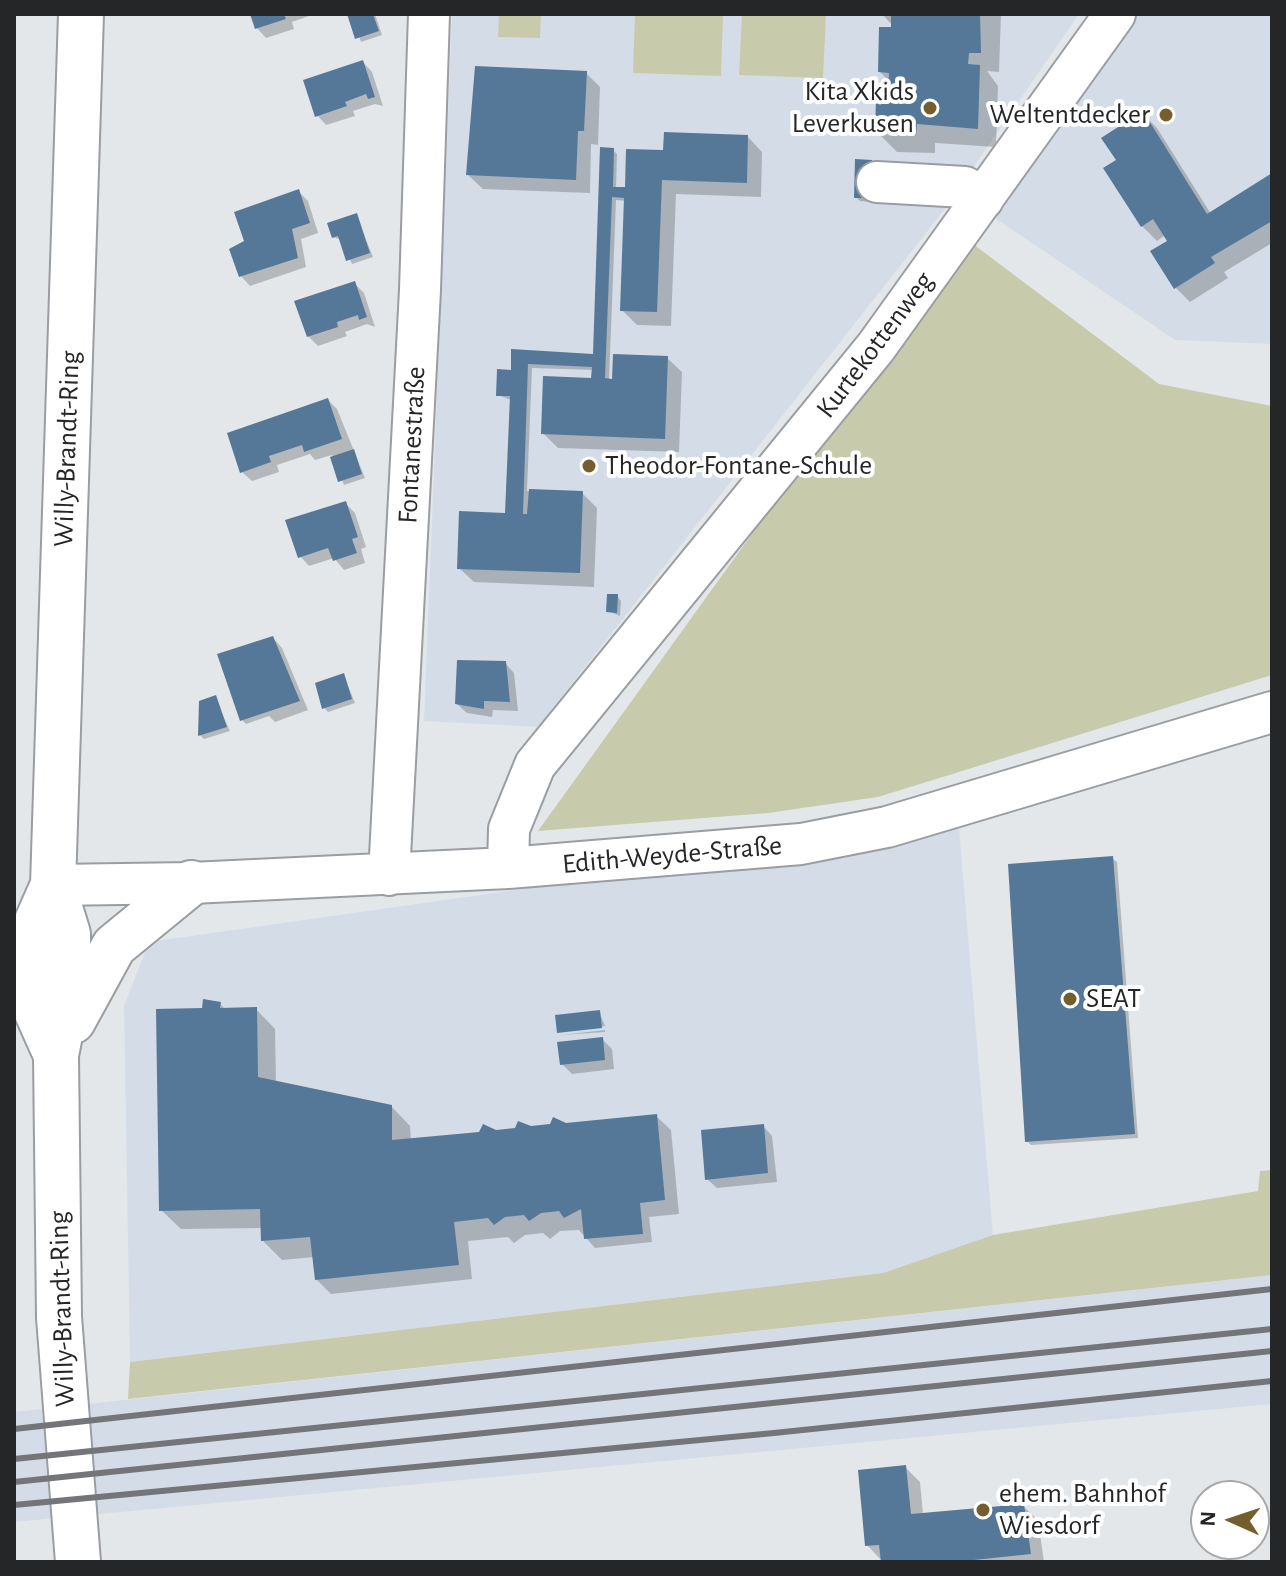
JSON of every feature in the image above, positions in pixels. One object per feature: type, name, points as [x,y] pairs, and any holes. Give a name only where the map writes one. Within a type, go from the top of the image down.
[{"type":"main road","name":"Willy-Brandt-Ring","points":[[78,1562],[59,1317],[56,1055],[30,997],[30,937],[53,885],[81,14]]},
{"type":"main road","points":[[56,1055],[114,946],[191,883]]},
{"type":"street","name":"Fontanestraße","points":[[389,875],[420,290],[429,14]]},
{"type":"street","name":"Kurtekottenweg","points":[[508,868],[509,829],[535,765],[876,347],[1115,14]]},
{"type":"street","points":[[877,182],[965,187],[983,199]]},
{"type":"street","name":"Edith-Weyde-Straße","points":[[53,885],[389,875],[707,855],[801,844],[873,830],[1272,712]]},
{"type":"shaded area","name":"Theodor-Fontane-Schule","points":[[452,14],[1079,14],[944,210],[538,727],[424,721]]},
{"type":"shaded area","name":"Weltentdecker","points":[[1129,14],[1272,14],[1272,344],[1175,340],[992,216]]},
{"type":"shaded area","points":[[959,827],[993,1235],[883,1273],[130,1362],[124,1006],[149,942]]},
{"type":"shaded area","points":[[1272,1275],[1272,1404],[14,1522],[14,1412]]},
{"type":"green space","points":[[499,14],[541,14],[540,38],[498,37]]},
{"type":"green space","points":[[635,14],[723,14],[721,76],[633,73]]},
{"type":"green space","points":[[742,14],[826,14],[823,78],[739,75]]},
{"type":"green space","points":[[965,238],[1159,384],[1272,406],[1272,675],[878,797],[768,813],[538,831]]},
{"type":"green space","points":[[1272,1170],[1272,1275],[128,1399],[130,1362],[883,1273],[993,1235],[1258,1191],[1260,1171]]},
{"type":"building","points":[[250,14],[284,14],[286,19],[255,29]]},
{"type":"building","points":[[347,14],[373,14],[379,31],[355,39]]},
{"type":"building","points":[[891,14],[980,14],[981,53],[969,53],[968,64],[980,65],[978,129],[917,124],[916,135],[875,133],[876,98],[888,99],[889,73],[878,72],[879,27],[891,27]]},
{"type":"building","points":[[363,60],[375,97],[368,99],[366,94],[345,102],[347,106],[315,117],[303,80]]},
{"type":"building","points":[[475,66],[587,71],[584,131],[578,131],[576,180],[466,175]]},
{"type":"building","points":[[1143,111],[1207,214],[1272,173],[1272,221],[1211,257],[1215,263],[1174,289],[1150,251],[1167,241],[1153,219],[1141,227],[1103,168],[1116,160],[1101,138]]},
{"type":"building","points":[[664,132],[748,135],[747,183],[662,180],[657,312],[620,311],[624,198],[612,197],[605,378],[612,379],[613,354],[668,356],[665,439],[541,434],[543,376],[591,378],[592,367],[528,364],[523,514],[527,514],[529,489],[583,491],[580,573],[457,569],[459,511],[505,513],[510,396],[496,396],[497,369],[511,370],[511,349],[593,354],[600,147],[614,148],[613,187],[625,187],[626,149],[663,150]]},
{"type":"building","points":[[855,159],[872,160],[871,198],[854,198]]},
{"type":"building","points":[[299,189],[310,223],[292,229],[298,258],[239,277],[229,249],[244,241],[234,212]]},
{"type":"building","points":[[357,213],[370,253],[346,261],[338,236],[332,238],[327,223]]},
{"type":"building","points":[[355,281],[367,317],[359,320],[358,315],[337,322],[338,327],[307,337],[294,301]]},
{"type":"building","points":[[328,398],[342,439],[304,452],[302,445],[269,456],[271,462],[240,473],[227,433]]},
{"type":"building","points":[[354,449],[362,474],[338,482],[330,457]]},
{"type":"building","points":[[346,501],[358,537],[352,539],[357,553],[333,561],[328,548],[298,558],[285,520]]},
{"type":"building","points":[[607,594],[618,594],[617,613],[606,612]]},
{"type":"building","points":[[273,636],[300,701],[240,721],[217,654]]},
{"type":"building","points":[[457,660],[506,661],[510,702],[484,701],[484,709],[455,704]]},
{"type":"building","points":[[344,673],[352,699],[322,709],[315,683]]},
{"type":"building","points":[[216,695],[227,727],[198,736],[199,701]]},
{"type":"building","name":"SEAT","points":[[1113,856],[1135,1134],[1025,1142],[1008,864]]},
{"type":"building","points":[[203,999],[221,1002],[220,1008],[257,1007],[258,1077],[392,1105],[392,1140],[479,1132],[483,1124],[496,1130],[515,1128],[518,1121],[531,1126],[550,1124],[553,1117],[566,1123],[657,1114],[665,1200],[640,1203],[643,1234],[584,1239],[581,1209],[564,1218],[559,1211],[541,1213],[529,1221],[524,1215],[505,1217],[494,1225],[488,1218],[454,1222],[459,1265],[315,1280],[310,1237],[261,1241],[260,1209],[159,1211],[156,1009],[202,1008]]},
{"type":"building","points":[[600,1010],[602,1028],[557,1033],[555,1015]]},
{"type":"building","points":[[603,1037],[605,1060],[560,1065],[557,1042]]},
{"type":"building","points":[[764,1124],[768,1173],[705,1180],[701,1130]]},
{"type":"building","name":"ehem. Bahnhof Wiesdorf","points":[[906,1465],[911,1514],[1024,1504],[1031,1554],[955,1562],[881,1562],[879,1545],[865,1546],[858,1470]]},
{"type":"railway","points":[[14,1429],[1272,1289]]},
{"type":"railway","points":[[14,1459],[1272,1329]]},
{"type":"railway","points":[[14,1482],[1272,1351]]},
{"type":"railway","points":[[14,1505],[774,1433],[1272,1381]]},
{"type":"place","name":"Kita Xkids Leverkusen","points":[[930,108]]},
{"type":"place","name":"Weltentdecker","points":[[1166,115]]},
{"type":"place","name":"Theodor-Fontane-Schule","points":[[589,466]]},
{"type":"place","name":"SEAT","points":[[1070,999]]},
{"type":"place","name":"ehem. Bahnhof Wiesdorf","points":[[983,1510]]}]
